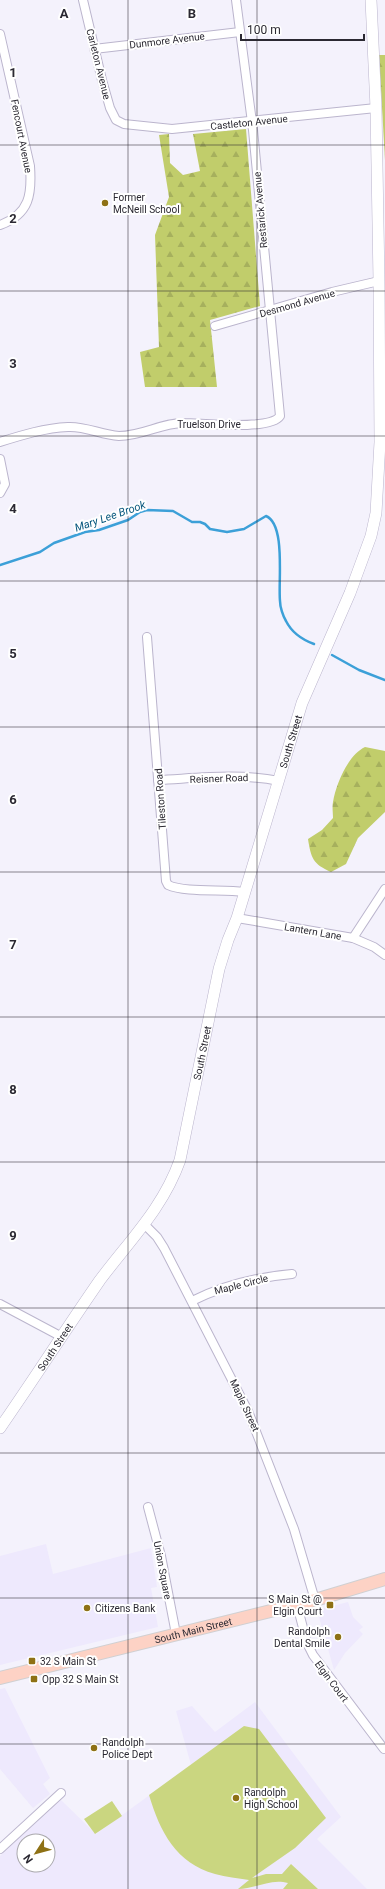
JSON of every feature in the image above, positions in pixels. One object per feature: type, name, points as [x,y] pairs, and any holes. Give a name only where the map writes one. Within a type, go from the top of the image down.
[{"type":"main road","name":"South Street","points":[[0,1428],[100,1281],[166,1194],[180,1160],[219,969],[228,940],[237,918],[280,781],[302,703],[322,654],[350,593],[371,536],[382,482],[383,442],[376,108],[371,0]]},
{"type":"main road","name":"South Main Street","points":[[0,1678],[297,1605],[385,1579]]},
{"type":"street","name":"Carleton Avenue","points":[[83,0],[94,49],[110,108],[116,120],[121,123]]},
{"type":"street","name":"Restarick Avenue","points":[[236,0],[251,122],[269,310],[281,412],[278,419]]},
{"type":"street","name":"Dunmore Avenue","points":[[94,49],[240,32]]},
{"type":"street","name":"Fencourt Avenue","points":[[0,34],[30,166],[29,199],[24,208],[15,218],[0,225]]},
{"type":"street","name":"Castleton Avenue","points":[[121,123],[172,130],[376,108]]},
{"type":"street","name":"Desmond Avenue","points":[[215,326],[379,281]]},
{"type":"street","name":"Truelson Drive","points":[[0,442],[20,435],[47,429],[68,427],[83,427],[111,435],[129,436],[177,423],[232,426],[271,422],[278,419]]},
{"type":"street","points":[[0,459],[5,484],[0,493]]},
{"type":"street","name":"Tileston Road","points":[[147,637],[165,876],[168,885],[180,889],[228,890],[244,892]]},
{"type":"street","name":"Reisner Road","points":[[158,780],[237,776],[259,777],[280,781]]},
{"type":"street","points":[[353,938],[385,889]]},
{"type":"street","name":"Lantern Lane","points":[[237,918],[353,938],[374,947],[385,955]]},
{"type":"street","name":"Maple Street","points":[[144,1224],[161,1242],[240,1392],[297,1536],[315,1600]]},
{"type":"street","name":"Maple Circle","points":[[192,1301],[210,1292],[241,1282],[292,1274]]},
{"type":"street","points":[[0,1304],[62,1337]]},
{"type":"street","name":"Union Square","points":[[148,1507],[161,1556],[176,1634]]},
{"type":"street","name":"Elgin Court","points":[[297,1605],[307,1643],[313,1656],[384,1749]]},
{"type":"street","points":[[0,1849],[61,1793]]},
{"type":"shaded area","points":[[46,1544],[53,1574],[151,1548],[157,1587],[151,1588],[158,1627],[0,1665],[0,1556]]},
{"type":"shaded area","points":[[348,1602],[353,1617],[363,1627],[359,1630],[363,1634],[345,1653],[334,1670],[317,1610]]},
{"type":"shaded area","points":[[5,1688],[50,1778],[43,1784],[50,1794],[33,1808],[0,1769],[0,1689]]},
{"type":"shaded area","name":"Randolph High School","points":[[255,1702],[341,1817],[317,1839],[367,1889],[0,1889],[0,1856],[16,1841],[16,1873],[56,1873],[56,1833],[25,1833],[61,1800],[96,1834],[191,1765],[176,1711],[192,1706],[215,1732]]},
{"type":"green space","points":[[379,55],[385,55],[385,160]]},
{"type":"green space","points":[[246,129],[260,306],[210,320],[217,387],[145,387],[140,352],[159,347],[155,235],[169,197],[159,135],[169,134],[170,163],[183,175],[200,171],[193,134]]},
{"type":"green space","points":[[365,747],[385,751],[385,812],[358,838],[346,864],[331,872],[320,866],[314,860],[310,851],[308,839],[322,830],[333,818],[333,802],[340,779],[353,756]]},
{"type":"green space","points":[[244,1726],[259,1729],[326,1818],[295,1848],[252,1878],[266,1874],[282,1874],[291,1864],[318,1889],[283,1889],[288,1883],[275,1882],[245,1889],[238,1889],[249,1880],[215,1874],[201,1869],[190,1862],[180,1854],[172,1844],[158,1821],[149,1795]]},
{"type":"green space","points":[[112,1801],[122,1816],[95,1834],[84,1819]]},
{"type":"waterway","name":"Mary Lee Brook","points":[[0,565],[40,552],[54,543],[85,532],[99,530],[128,520],[140,512],[147,510],[173,511],[192,522],[200,522],[205,524],[210,529],[227,532],[244,529],[266,516],[272,521],[279,541],[280,601],[283,614],[288,625],[295,632],[302,638],[314,644]]},
{"type":"waterway","name":"Mary Lee Brook","points":[[332,655],[359,670],[385,680]]},
{"type":"place","name":"Former McNeill School","points":[[105,203]]},
{"type":"place","name":"S Main St @ Elgin Court","points":[[330,1605]]},
{"type":"place","name":"Citizens Bank","points":[[87,1608]]},
{"type":"place","name":"Randolph Dental Smile","points":[[338,1637]]},
{"type":"place","name":"32 S Main St","points":[[32,1661]]},
{"type":"place","name":"Opp 32 S Main St","points":[[34,1679]]},
{"type":"place","name":"Randolph Police Dept","points":[[94,1748]]},
{"type":"place","name":"Randolph High School","points":[[236,1798]]}]
